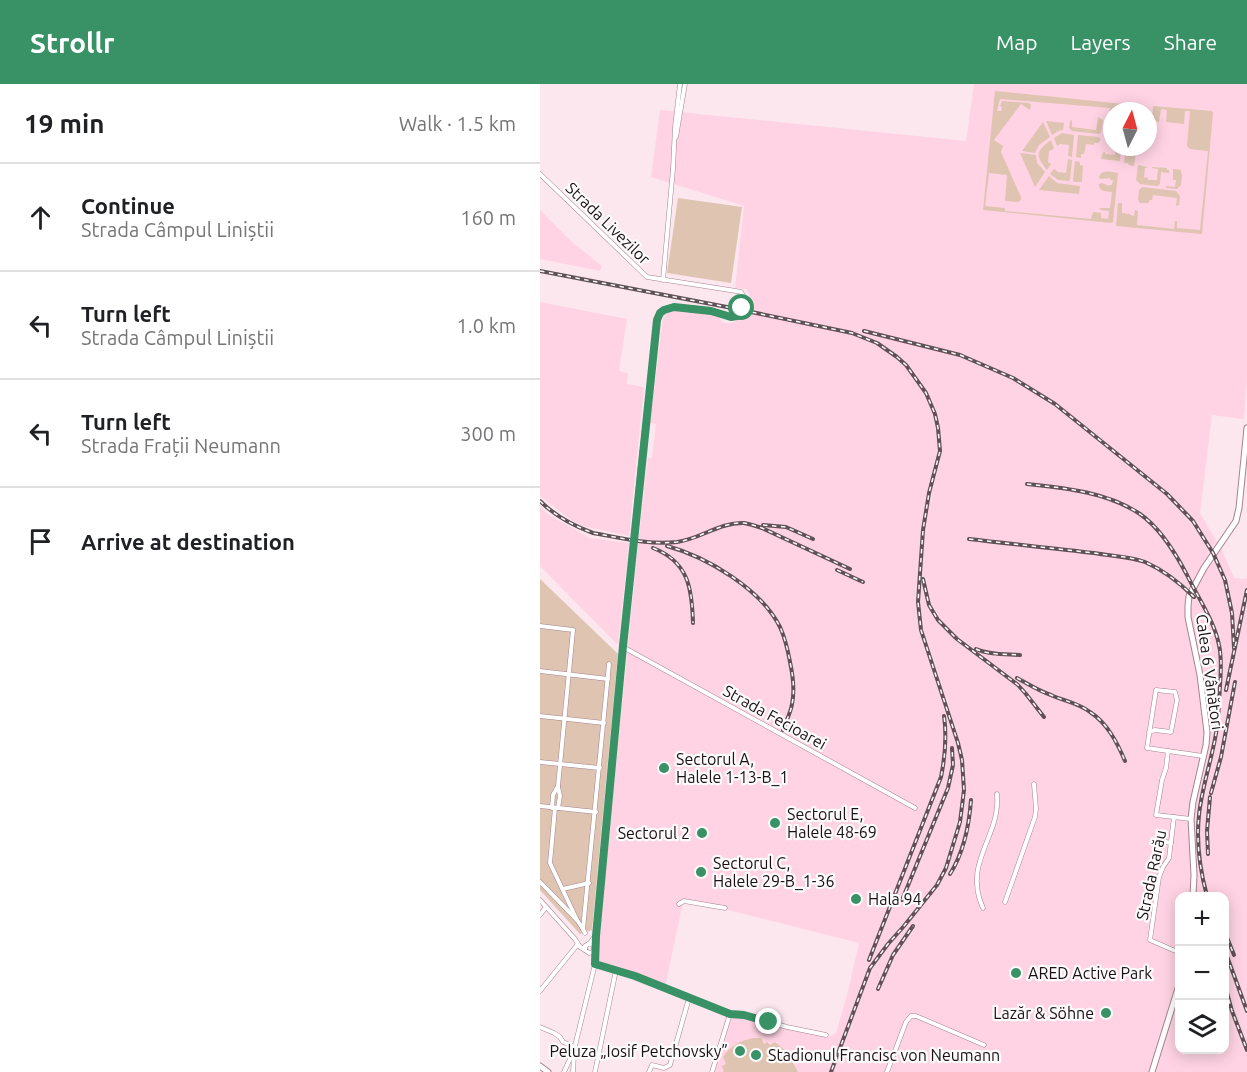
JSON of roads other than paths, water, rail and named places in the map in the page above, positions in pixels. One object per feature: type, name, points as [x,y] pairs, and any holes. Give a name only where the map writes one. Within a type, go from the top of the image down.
[{"type":"main road","name":"Calea 6 Vânători","points":[[1193,892],[1191,819],[1207,732],[1188,602],[1193,587],[1204,568],[1236,521],[1247,428]]},
{"type":"main road","points":[[1152,1072],[1175,995]]},
{"type":"main road","points":[[540,1066],[548,1072]]},
{"type":"street","points":[[675,143],[680,84]]},
{"type":"street","points":[[663,280],[675,143],[685,84]]},
{"type":"street","name":"Strada Livezilor","points":[[540,174],[647,277],[739,291],[743,294],[744,301],[739,314],[731,317],[711,311],[674,307],[664,310],[658,316],[623,646]]},
{"type":"street","points":[[540,626],[573,630],[558,786],[560,796],[555,808]]},
{"type":"street","points":[[586,951],[591,953],[596,941],[623,646]]},
{"type":"street","name":"Strada Fecioarei","points":[[623,646],[915,807]]},
{"type":"street","points":[[558,786],[553,795],[555,808],[550,863],[584,931],[609,664]]},
{"type":"street","points":[[540,671],[608,679]]},
{"type":"street","points":[[1149,732],[1155,730],[1171,732],[1177,700],[1175,692],[1156,690],[1149,732],[1147,748],[1203,756]]},
{"type":"street","points":[[540,716],[604,723]]},
{"type":"street","points":[[1168,751],[1156,814],[1191,819]]},
{"type":"street","points":[[540,762],[600,768]]},
{"type":"street","points":[[1005,902],[1035,817],[1034,784]]},
{"type":"street","points":[[983,908],[976,879],[979,863],[997,813],[997,794]]},
{"type":"street","points":[[540,806],[596,812]]},
{"type":"street","name":"Strada Rarău","points":[[1174,818],[1169,858],[1162,867],[1159,877],[1150,940],[1175,951]]},
{"type":"street","points":[[1161,842],[1171,843]]},
{"type":"street","points":[[540,882],[577,920]]},
{"type":"street","points":[[563,889],[589,883]]},
{"type":"street","points":[[540,900],[595,964],[730,1014],[744,1015],[826,1035]]},
{"type":"street","points":[[679,904],[684,901],[725,908]]},
{"type":"street","points":[[540,915],[546,907]]},
{"type":"street","points":[[586,951],[585,946],[596,936]]},
{"type":"street","points":[[564,1072],[574,1048],[595,964],[594,948],[589,943],[577,941]]},
{"type":"street","points":[[540,992],[577,941]]},
{"type":"street","points":[[595,1072],[616,970]]},
{"type":"street","points":[[649,1072],[652,1065],[664,1068],[670,1065],[689,998]]},
{"type":"street","points":[[712,1072],[730,1014]]},
{"type":"street","points":[[888,1072],[906,1022],[911,1016],[916,1016],[984,1045]]},
{"type":"street","points":[[540,1027],[554,1033],[574,1048]]},
{"type":"street","points":[[573,1072],[574,1048]]},
{"type":"railway","points":[[540,271],[852,333],[877,343],[906,365],[926,393],[935,414],[940,451],[929,493],[923,530],[918,602],[921,630],[962,760],[964,790],[960,822],[946,868],[937,885],[870,968],[831,1072]]},
{"type":"railway","points":[[864,331],[960,355],[1013,378],[1055,404],[1167,494],[1193,521],[1213,553],[1225,580],[1232,613],[1234,648]]},
{"type":"railway","points":[[1027,484],[1071,489],[1100,496],[1140,514],[1154,526],[1173,550],[1213,627],[1221,660],[1218,717],[1200,804],[1198,825],[1199,856],[1206,892]]},
{"type":"railway","points":[[540,501],[565,520],[593,533],[646,542],[677,542],[727,525],[746,523],[762,528],[850,569]]},
{"type":"railway","points":[[763,525],[786,527],[813,539]]},
{"type":"railway","points":[[969,539],[1139,560],[1165,573],[1194,597]]},
{"type":"railway","points":[[667,546],[699,558],[731,576],[760,600],[780,627],[793,678],[791,707],[783,730]]},
{"type":"railway","points":[[653,548],[674,561],[686,578],[693,623]]},
{"type":"railway","points":[[837,570],[863,582]]},
{"type":"railway","points":[[923,579],[929,605],[938,620],[957,639],[1018,685],[1044,717]]},
{"type":"railway","points":[[1226,690],[1247,590]]},
{"type":"railway","points":[[976,649],[992,653],[1020,655]]},
{"type":"railway","points":[[1017,678],[1042,692],[1081,706],[1096,716],[1111,734],[1125,761]]},
{"type":"railway","points":[[1211,793],[1221,757],[1235,682]]},
{"type":"railway","points":[[869,960],[941,777],[945,747],[944,716]]},
{"type":"railway","points":[[902,900],[948,788],[953,765],[952,748]]},
{"type":"railway","points":[[1208,854],[1207,831],[1210,797]]},
{"type":"railway","points":[[950,874],[965,839],[971,800]]},
{"type":"railway","points":[[878,989],[893,955],[913,926]]},
{"type":"railway","points":[[1229,942],[1234,955]]},
{"type":"railway","points":[[1229,962],[1247,1011]]},
{"type":"railway","points":[[1229,1000],[1247,1050]]},
{"type":"place","name":"Sectorul A, Halele 1-13-B_1","points":[[664,768]]},
{"type":"place","name":"Sectorul E, Halele 48-69","points":[[775,823]]},
{"type":"place","name":"Sectorul 2","points":[[702,833]]},
{"type":"place","name":"Sectorul C, Halele 29-B_1-36","points":[[701,872]]},
{"type":"place","name":"Hala 94","points":[[856,899]]},
{"type":"place","name":"ARED Active Park","points":[[1016,973]]},
{"type":"place","name":"Lazăr & Söhne","points":[[1106,1013]]},
{"type":"place","name":"Peluza „Iosif Petchovsky”","points":[[740,1051]]},
{"type":"place","name":"Stadionul Francisc von Neumann","points":[[756,1055]]}]
